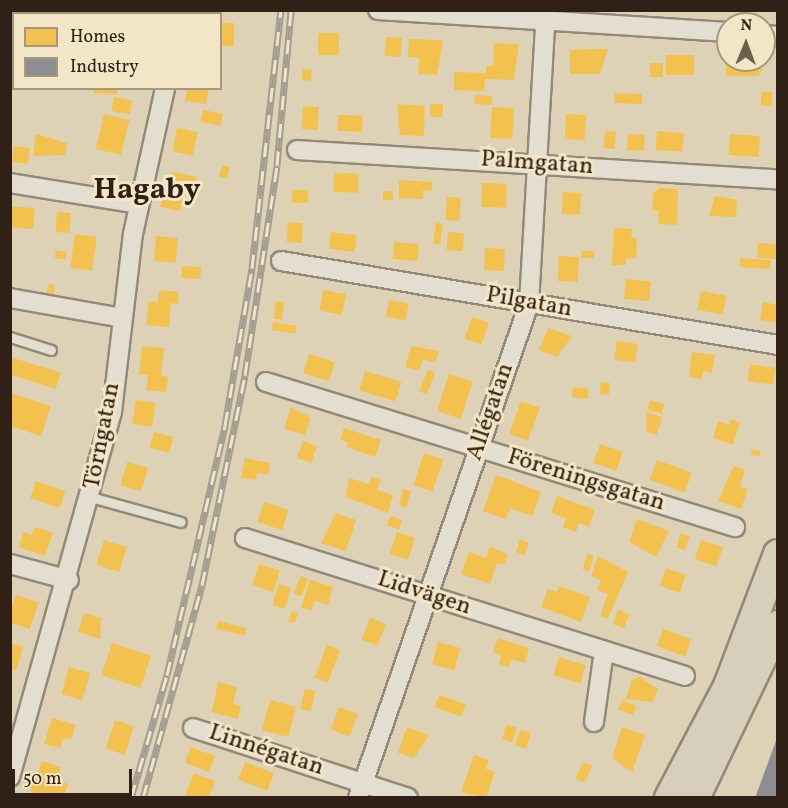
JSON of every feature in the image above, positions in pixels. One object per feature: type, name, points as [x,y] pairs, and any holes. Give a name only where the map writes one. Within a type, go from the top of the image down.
[{"type":"main road","points":[[669,798],[728,686],[777,554]]},
{"type":"main road","points":[[696,798],[777,625]]},
{"type":"street","points":[[378,10],[546,15],[716,31]]},
{"type":"street","name":"Allégatan","points":[[360,790],[529,303],[539,166],[546,15]]},
{"type":"street","name":"Törngatan","points":[[10,777],[14,755],[69,580],[112,412],[138,204],[165,90]]},
{"type":"street","name":"Palmgatan","points":[[297,150],[777,179]]},
{"type":"street","points":[[10,183],[138,204]]},
{"type":"street","name":"Pilgatan","points":[[281,261],[777,345]]},
{"type":"street","points":[[10,298],[122,318]]},
{"type":"street","name":"Föreningsgatan","points":[[266,382],[735,527]]},
{"type":"street","name":"Lidvägen","points":[[245,538],[685,676]]},
{"type":"street","points":[[10,564],[69,580]]},
{"type":"street","points":[[594,722],[604,651]]},
{"type":"street","name":"Linnégatan","points":[[193,728],[360,790],[408,798]]},
{"type":"lane","points":[[10,337],[51,350]]},
{"type":"lane","points":[[91,497],[181,522]]},
{"type":"building: Homes","points":[[222,23],[234,23],[234,46],[222,46]]},
{"type":"building: Homes","points":[[318,33],[339,33],[339,55],[318,55]]},
{"type":"building: Homes","points":[[386,37],[402,38],[401,57],[385,56]]},
{"type":"building: Homes","points":[[409,39],[443,40],[437,75],[418,74],[419,58],[408,57]]},
{"type":"building: Homes","points":[[494,43],[519,44],[514,80],[485,79],[484,91],[454,90],[454,72],[486,73],[486,66],[493,66]]},
{"type":"building: Homes","points":[[608,49],[600,74],[570,74],[570,50]]},
{"type":"building: Homes","points":[[666,55],[694,55],[694,75],[666,75]]},
{"type":"building: Homes","points":[[650,63],[663,63],[663,77],[650,77]]},
{"type":"building: Homes","points":[[303,69],[312,70],[311,81],[302,80]]},
{"type":"building: Homes","points":[[726,72],[761,72],[758,76],[726,76]]},
{"type":"building: Homes","points":[[94,90],[117,90],[117,94],[94,93]]},
{"type":"building: Homes","points":[[187,90],[209,90],[206,104],[185,101]]},
{"type":"building: Homes","points":[[761,92],[772,92],[772,106],[761,106]]},
{"type":"building: Homes","points":[[615,93],[642,94],[642,104],[615,103]]},
{"type":"building: Homes","points":[[475,95],[492,96],[492,105],[475,104]]},
{"type":"building: Homes","points":[[114,97],[133,101],[130,115],[111,111]]},
{"type":"building: Homes","points":[[397,104],[425,106],[424,136],[400,135]]},
{"type":"building: Homes","points":[[430,104],[443,104],[443,117],[430,117]]},
{"type":"building: Homes","points":[[303,106],[319,107],[317,130],[301,129]]},
{"type":"building: Homes","points":[[492,107],[514,108],[512,139],[490,138]]},
{"type":"building: Homes","points":[[203,110],[223,114],[220,126],[201,122]]},
{"type":"building: Homes","points":[[104,114],[129,120],[121,155],[96,149]]},
{"type":"building: Homes","points":[[566,114],[586,115],[585,140],[565,139]]},
{"type":"building: Homes","points":[[338,115],[363,116],[362,132],[337,131]]},
{"type":"building: Homes","points":[[177,128],[198,132],[193,156],[172,152]]},
{"type":"building: Homes","points":[[605,131],[616,132],[614,149],[604,148]]},
{"type":"building: Homes","points":[[657,131],[684,133],[683,152],[656,150]]},
{"type":"building: Homes","points":[[36,134],[67,143],[65,155],[33,156]]},
{"type":"building: Homes","points":[[628,134],[645,135],[644,151],[627,150]]},
{"type":"building: Homes","points":[[730,134],[760,136],[758,157],[729,155]]},
{"type":"building: Homes","points":[[14,146],[30,148],[28,164],[12,162]]},
{"type":"building: Homes","points":[[222,165],[230,167],[227,179],[219,177]]},
{"type":"building: Homes","points":[[171,172],[197,177],[195,188],[185,186],[180,211],[160,207]]},
{"type":"building: Homes","points":[[334,173],[359,174],[358,193],[333,192]]},
{"type":"building: Homes","points":[[399,180],[432,182],[432,191],[423,190],[423,199],[399,198]]},
{"type":"building: Homes","points":[[482,183],[507,184],[506,208],[481,207]]},
{"type":"building: Homes","points":[[660,188],[678,189],[677,225],[658,224],[659,211],[652,210],[653,193]]},
{"type":"building: Homes","points":[[292,190],[308,190],[308,203],[292,203]]},
{"type":"building: Homes","points":[[383,191],[393,191],[393,200],[383,200]]},
{"type":"building: Homes","points":[[563,192],[581,193],[580,215],[562,214]]},
{"type":"building: Homes","points":[[715,196],[737,200],[736,217],[709,216]]},
{"type":"building: Homes","points":[[447,197],[461,198],[459,221],[445,220]]},
{"type":"building: Homes","points":[[10,206],[35,208],[33,229],[10,227]]},
{"type":"building: Homes","points":[[57,212],[71,213],[70,233],[56,232]]},
{"type":"building: Homes","points":[[288,222],[303,223],[302,243],[287,242]]},
{"type":"building: Homes","points":[[436,223],[443,224],[440,245],[433,244]]},
{"type":"building: Homes","points":[[614,228],[632,229],[631,237],[637,238],[636,259],[626,258],[626,265],[612,265]]},
{"type":"building: Homes","points":[[331,232],[357,235],[355,252],[329,249]]},
{"type":"building: Homes","points":[[448,232],[464,233],[463,251],[447,250]]},
{"type":"building: Homes","points":[[75,234],[97,237],[92,271],[70,268]]},
{"type":"building: Homes","points":[[156,236],[178,238],[176,263],[154,261]]},
{"type":"building: Homes","points":[[394,242],[419,244],[417,261],[393,259]]},
{"type":"building: Homes","points":[[758,243],[778,244],[777,259],[757,258]]},
{"type":"building: Homes","points":[[485,248],[505,249],[504,271],[484,270]]},
{"type":"building: Homes","points":[[56,250],[67,252],[65,260],[55,258]]},
{"type":"building: Homes","points":[[581,251],[594,251],[594,258],[581,258]]},
{"type":"building: Homes","points":[[559,256],[579,257],[578,282],[558,281]]},
{"type":"building: Homes","points":[[740,258],[771,260],[770,269],[739,267]]},
{"type":"building: Homes","points":[[182,266],[201,267],[200,279],[181,278]]},
{"type":"building: Homes","points":[[626,279],[651,281],[649,301],[624,299]]},
{"type":"building: Homes","points":[[48,284],[55,285],[54,295],[47,294]]},
{"type":"building: Homes","points":[[159,290],[179,292],[178,304],[171,303],[169,327],[146,325],[149,301],[158,302]]},
{"type":"building: Homes","points":[[323,290],[346,294],[342,315],[319,311]]},
{"type":"building: Homes","points":[[701,291],[727,296],[723,315],[697,310]]},
{"type":"building: Homes","points":[[389,300],[409,304],[405,321],[386,317]]},
{"type":"building: Homes","points":[[276,301],[284,302],[282,320],[274,319]]},
{"type":"building: Homes","points":[[763,302],[778,305],[778,323],[760,320]]},
{"type":"building: Homes","points":[[472,317],[489,323],[482,345],[465,339]]},
{"type":"building: Homes","points":[[273,322],[297,326],[295,334],[272,330]]},
{"type":"building: Homes","points":[[548,328],[572,336],[557,357],[539,350]]},
{"type":"building: Homes","points":[[617,341],[638,344],[635,363],[614,360]]},
{"type":"building: Homes","points":[[142,346],[164,348],[161,376],[168,377],[166,392],[146,390],[148,375],[139,374]]},
{"type":"building: Homes","points":[[411,346],[439,351],[435,363],[423,359],[419,371],[405,367]]},
{"type":"building: Homes","points":[[692,352],[715,355],[712,373],[703,371],[702,379],[689,377]]},
{"type":"building: Homes","points":[[309,354],[335,362],[329,381],[303,373]]},
{"type":"building: Homes","points":[[10,357],[61,372],[56,389],[10,375]]},
{"type":"building: Homes","points":[[750,364],[776,368],[773,385],[747,381]]},
{"type":"building: Homes","points":[[428,370],[435,373],[426,394],[419,391]]},
{"type":"building: Homes","points":[[365,371],[401,382],[395,401],[359,390]]},
{"type":"building: Homes","points":[[449,374],[473,382],[461,419],[437,411]]},
{"type":"building: Homes","points":[[601,382],[610,383],[609,395],[600,394]]},
{"type":"building: Homes","points":[[573,387],[589,389],[588,399],[572,397]]},
{"type":"building: Homes","points":[[10,393],[51,406],[41,436],[10,426]]},
{"type":"building: Homes","points":[[136,400],[156,403],[152,427],[132,424]]},
{"type":"building: Homes","points":[[650,400],[664,404],[662,414],[647,410]]},
{"type":"building: Homes","points":[[521,401],[540,408],[528,441],[509,434]]},
{"type":"building: Homes","points":[[291,407],[311,418],[305,435],[284,429]]},
{"type":"building: Homes","points":[[646,412],[662,417],[657,435],[647,432]]},
{"type":"building: Homes","points":[[731,419],[740,422],[733,445],[713,438],[718,421],[729,425]]},
{"type":"building: Homes","points":[[344,428],[381,440],[375,457],[346,447],[348,442],[340,440]]},
{"type":"building: Homes","points":[[154,432],[173,437],[169,453],[150,447]]},
{"type":"building: Homes","points":[[303,441],[317,446],[311,463],[297,458]]},
{"type":"building: Homes","points":[[600,444],[623,452],[616,471],[593,463]]},
{"type":"building: Homes","points":[[752,449],[761,451],[759,457],[751,455]]},
{"type":"building: Homes","points":[[424,453],[443,459],[433,492],[413,485]]},
{"type":"building: Homes","points":[[245,458],[270,463],[268,475],[257,473],[256,480],[241,478]]},
{"type":"building: Homes","points":[[657,460],[692,473],[685,492],[650,480]]},
{"type":"building: Homes","points":[[127,462],[148,468],[142,491],[120,485]]},
{"type":"building: Homes","points":[[734,466],[745,470],[740,487],[748,489],[741,509],[718,501]]},
{"type":"building: Homes","points":[[496,475],[541,492],[532,516],[510,508],[506,519],[483,511]]},
{"type":"building: Homes","points":[[371,477],[381,480],[377,490],[393,495],[388,513],[346,497],[349,478],[369,484]]},
{"type":"building: Homes","points":[[36,481],[65,491],[59,508],[30,498]]},
{"type":"building: Homes","points":[[403,489],[411,491],[407,507],[399,505]]},
{"type":"building: Homes","points":[[557,496],[595,510],[589,527],[579,523],[576,532],[563,527],[566,518],[551,513]]},
{"type":"building: Homes","points":[[264,502],[289,510],[282,530],[258,522]]},
{"type":"building: Homes","points":[[336,513],[356,520],[346,551],[321,543]]},
{"type":"building: Homes","points":[[390,516],[402,520],[399,530],[387,526]]},
{"type":"building: Homes","points":[[637,519],[669,531],[656,557],[629,542]]},
{"type":"building: Homes","points":[[35,527],[53,533],[45,556],[19,547],[23,532],[32,535]]},
{"type":"building: Homes","points":[[397,532],[415,538],[408,560],[390,554]]},
{"type":"building: Homes","points":[[681,533],[690,536],[685,550],[676,547]]},
{"type":"building: Homes","points":[[520,539],[529,543],[524,555],[516,552]]},
{"type":"building: Homes","points":[[104,540],[127,547],[119,572],[96,565]]},
{"type":"building: Homes","points":[[701,540],[723,547],[717,566],[695,559]]},
{"type":"building: Homes","points":[[490,547],[508,554],[504,565],[497,563],[490,584],[461,574],[469,552],[486,558]]},
{"type":"building: Homes","points":[[587,554],[594,556],[589,571],[583,569]]},
{"type":"building: Homes","points":[[598,556],[628,572],[608,619],[600,616],[608,594],[597,590],[601,580],[591,576]]},
{"type":"building: Homes","points":[[259,564],[280,571],[273,592],[252,585]]},
{"type":"building: Homes","points":[[666,568],[686,575],[680,593],[660,586]]},
{"type":"building: Homes","points":[[301,576],[308,579],[301,597],[294,593]]},
{"type":"building: Homes","points":[[310,580],[333,587],[328,605],[315,601],[311,611],[301,607]]},
{"type":"building: Homes","points":[[279,584],[291,588],[285,609],[272,605]]},
{"type":"building: Homes","points":[[559,586],[590,597],[581,622],[541,607],[548,589],[557,592]]},
{"type":"building: Homes","points":[[16,595],[39,603],[30,629],[10,623],[10,612]]},
{"type":"building: Homes","points":[[618,610],[629,614],[624,628],[613,624]]},
{"type":"building: Homes","points":[[292,611],[298,613],[295,623],[288,621]]},
{"type":"building: Homes","points":[[84,613],[101,618],[100,639],[78,632]]},
{"type":"building: Homes","points":[[370,618],[386,624],[378,646],[362,639]]},
{"type":"building: Homes","points":[[218,621],[246,628],[244,636],[216,629]]},
{"type":"building: Homes","points":[[663,629],[691,639],[685,656],[657,646]]},
{"type":"building: Homes","points":[[498,638],[529,648],[525,663],[511,659],[509,667],[499,664],[501,655],[493,652]]},
{"type":"building: Homes","points":[[438,642],[460,648],[454,670],[432,664]]},
{"type":"building: Homes","points":[[10,643],[23,647],[16,671],[10,669]]},
{"type":"building: Homes","points":[[112,643],[151,656],[140,688],[101,675]]},
{"type":"building: Homes","points":[[327,645],[340,650],[328,683],[314,678]]},
{"type":"building: Homes","points":[[559,657],[586,665],[580,683],[553,675]]},
{"type":"building: Homes","points":[[69,667],[90,673],[82,700],[61,694]]},
{"type":"building: Homes","points":[[640,677],[658,689],[653,702],[626,699],[632,680]]},
{"type":"building: Homes","points":[[218,682],[237,687],[233,704],[241,706],[238,719],[212,712]]},
{"type":"building: Homes","points":[[305,689],[316,692],[310,711],[300,708]]},
{"type":"building: Homes","points":[[439,695],[465,704],[461,716],[435,707]]},
{"type":"building: Homes","points":[[270,700],[296,707],[288,737],[262,730]]},
{"type":"building: Homes","points":[[622,700],[637,706],[633,715],[618,709]]},
{"type":"building: Homes","points":[[339,707],[358,714],[350,736],[331,730]]},
{"type":"building: Homes","points":[[52,718],[76,725],[71,740],[63,738],[60,748],[44,744]]},
{"type":"building: Homes","points":[[115,720],[134,726],[125,755],[106,749]]},
{"type":"building: Homes","points":[[506,725],[517,728],[513,742],[502,739]]},
{"type":"building: Homes","points":[[407,727],[429,735],[414,758],[398,753]]},
{"type":"building: Homes","points":[[622,727],[645,735],[632,772],[612,758]]},
{"type":"building: Homes","points":[[521,730],[531,733],[526,749],[515,745]]},
{"type":"building: Homes","points":[[191,747],[215,756],[209,772],[185,763]]},
{"type":"building: Homes","points":[[474,755],[489,760],[486,769],[495,772],[486,798],[461,792]]},
{"type":"building: Homes","points":[[42,761],[61,767],[57,780],[68,784],[64,798],[31,795],[31,773],[37,775]]},
{"type":"building: Homes","points":[[245,762],[274,773],[267,791],[238,780]]},
{"type":"building: Homes","points":[[583,762],[592,766],[585,783],[576,778]]},
{"type":"building: Homes","points":[[194,773],[215,781],[209,798],[184,798]]},
{"type":"building: Industry","points":[[777,738],[778,798],[755,798]]},
{"type":"railway","points":[[131,798],[167,675],[225,425],[252,268],[281,10]]},
{"type":"railway","points":[[143,798],[202,585],[245,375],[277,165],[291,10]]},
{"type":"district","name":"Hagaby","points":[[147,190]]}]
